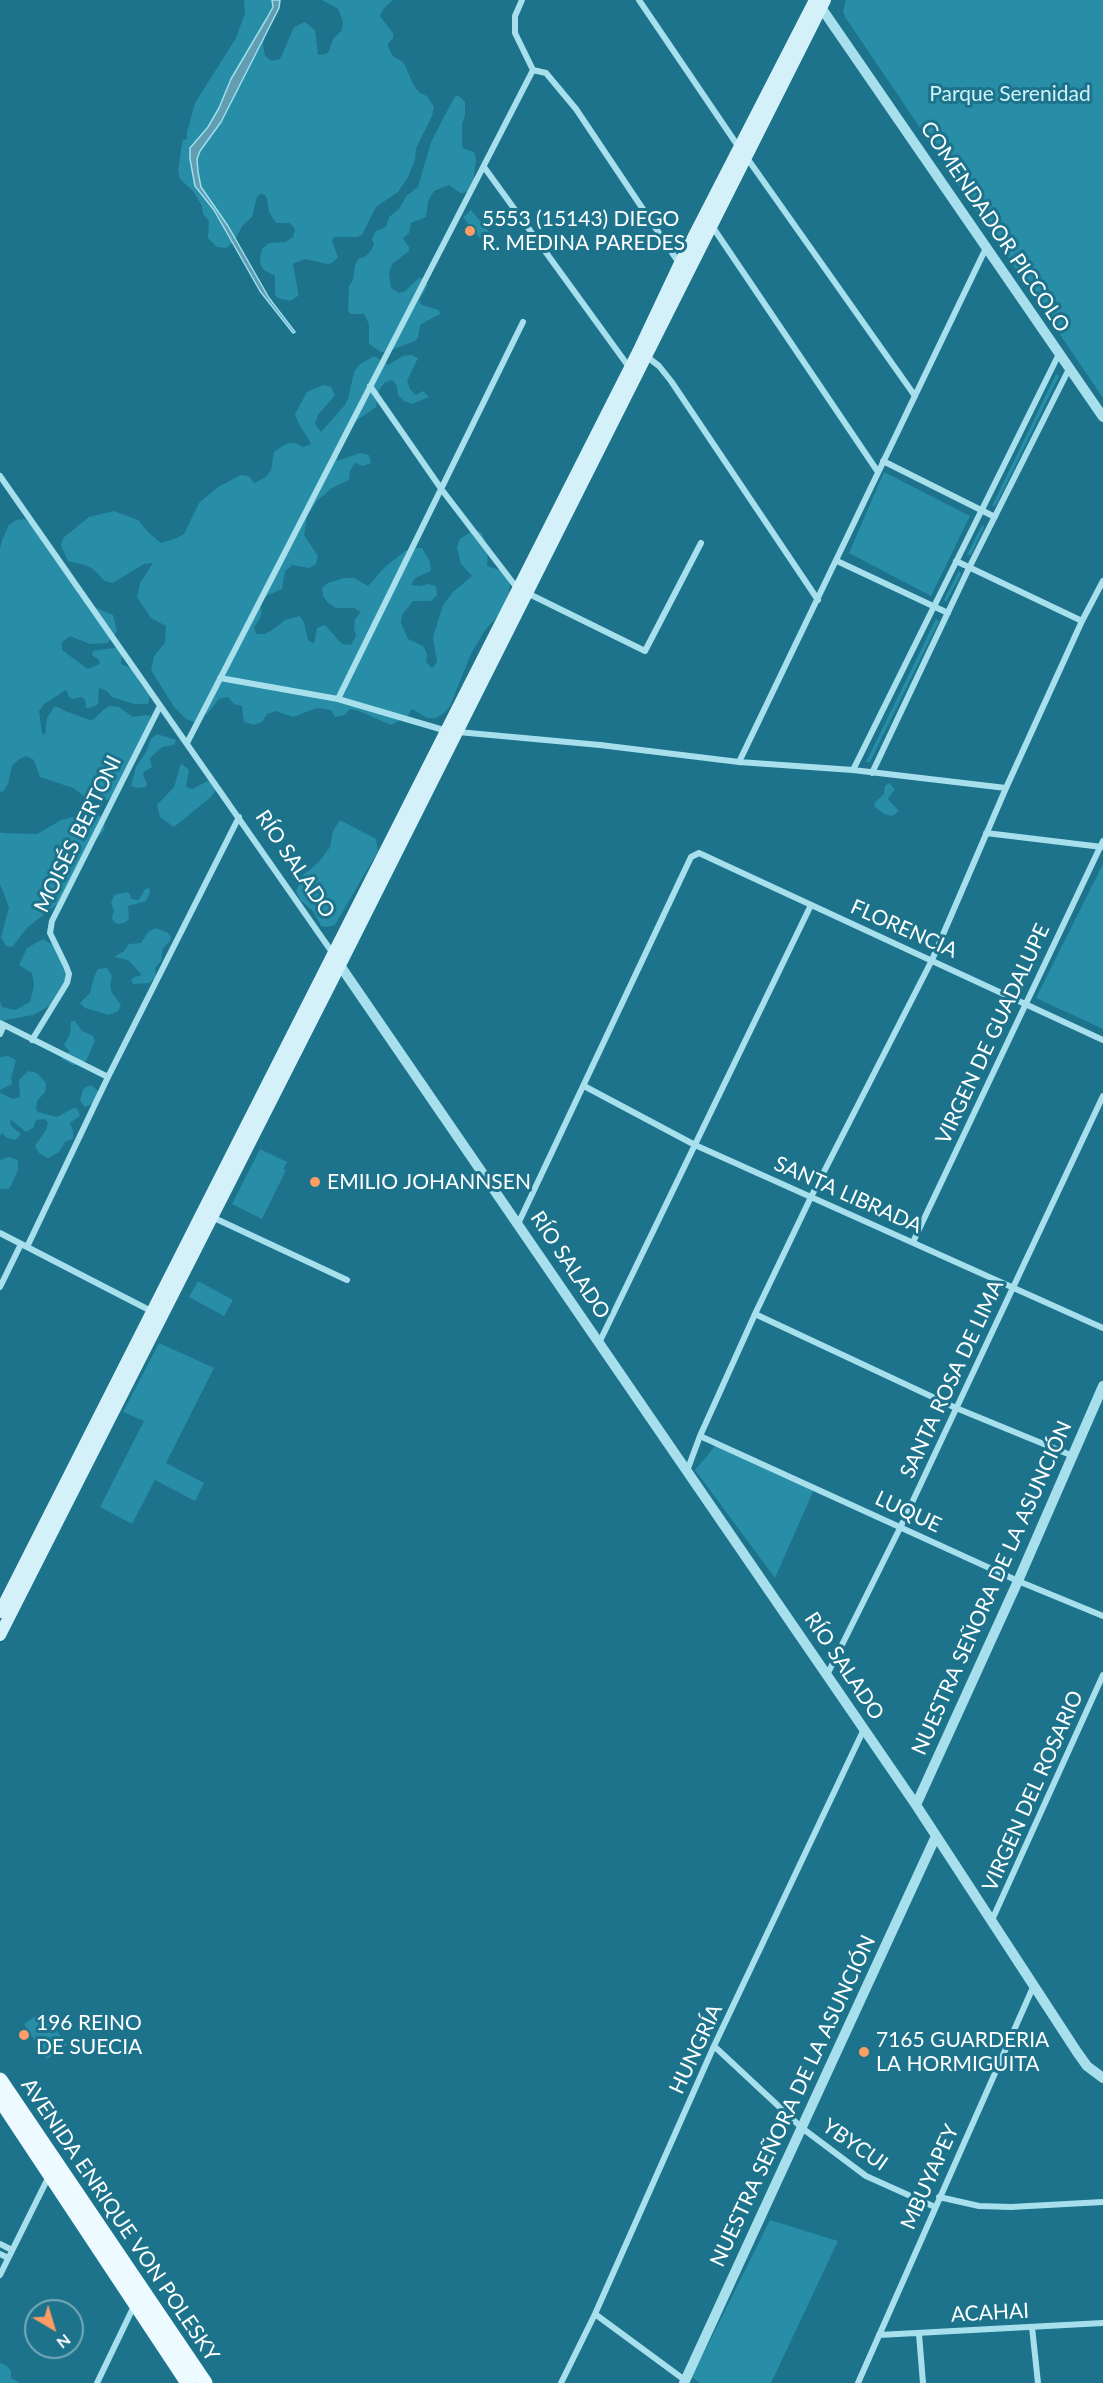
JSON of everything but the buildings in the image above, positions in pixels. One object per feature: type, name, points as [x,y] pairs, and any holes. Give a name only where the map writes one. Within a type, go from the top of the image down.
[{"type":"main road","points":[[523,590],[630,367],[643,354],[680,263],[743,153],[819,2]]},
{"type":"main road","points":[[0,1612],[92,1441],[643,354],[712,226],[743,153]]},
{"type":"main road","points":[[0,1635],[92,1441]]},
{"type":"main road","name":"AVENIDA ENRIQUE VON POLESKY","points":[[0,2080],[135,2305],[188,2383]]},
{"type":"main road","name":"AVENIDA ENRIQUE VON POLESKY","points":[[0,2099],[142,2290],[205,2383]]},
{"type":"street","points":[[522,0],[515,16],[515,33],[533,70]]},
{"type":"street","points":[[639,0],[743,153],[915,396]]},
{"type":"street","name":"COMENDADOR PICCOLO","points":[[819,2],[1103,417]]},
{"type":"street","points":[[187,743],[533,70]]},
{"type":"street","points":[[533,70],[546,73],[576,109],[680,263]]},
{"type":"street","points":[[484,167],[630,367]]},
{"type":"street","points":[[712,226],[878,472]]},
{"type":"street","points":[[739,762],[986,248]]},
{"type":"street","points":[[338,699],[523,322]]},
{"type":"street","points":[[643,354],[659,366],[671,381],[818,600]]},
{"type":"street","points":[[853,770],[1059,354]]},
{"type":"street","points":[[872,773],[969,568],[1069,369]]},
{"type":"street","points":[[370,386],[442,490],[523,590],[645,651],[700,543]]},
{"type":"street","points":[[883,461],[995,517]]},
{"type":"street","name":"RÍO SALADO","points":[[0,476],[239,817],[916,1805],[1077,2052],[1087,2066],[1103,2078]]},
{"type":"street","points":[[837,561],[948,613]]},
{"type":"street","points":[[956,561],[1082,621]]},
{"type":"street","points":[[687,1471],[754,1314],[932,960],[1006,788],[1082,621],[1103,581]]},
{"type":"street","points":[[220,678],[338,699],[452,732],[600,745],[739,762],[853,770],[1006,788]]},
{"type":"street","name":"MOISÉS BERTONI","points":[[32,1040],[68,983],[69,974],[50,933],[52,921],[160,706]]},
{"type":"street","points":[[0,1287],[24,1246],[239,817]]},
{"type":"street","points":[[986,833],[1102,845]]},
{"type":"street","name":"VIRGEN DE GUADALUPE","points":[[913,1242],[1102,845]]},
{"type":"street","name":"FLORENCIA","points":[[584,1086],[691,857],[699,853],[708,855],[1103,1040]]},
{"type":"street","points":[[599,1343],[811,905]]},
{"type":"street","points":[[0,1034],[2,1024],[108,1077]]},
{"type":"street","points":[[518,1224],[584,1086]]},
{"type":"street","name":"SANTA LIBRADA","points":[[584,1086],[695,1145],[1103,1328]]},
{"type":"street","name":"SANTA ROSA DE LIMA","points":[[827,1675],[901,1526],[1103,1096]]},
{"type":"street","points":[[208,1214],[347,1280]]},
{"type":"street","points":[[0,1233],[157,1314]]},
{"type":"street","points":[[754,1314],[956,1408],[1073,1456]]},
{"type":"street","name":"NUESTRA SEÑORA DE LA ASUNCIÓN","points":[[916,1805],[1018,1581],[1103,1386]]},
{"type":"street","name":"LUQUE","points":[[700,1436],[1018,1581],[1103,1616]]},
{"type":"street","name":"VIRGEN DEL ROSARIO","points":[[992,1920],[1103,1675]]},
{"type":"street","name":"HUNGRÍA","points":[[561,2383],[595,2314],[714,2046],[864,1729]]},
{"type":"street","name":"NUESTRA SEÑORA DE LA ASUNCIÓN","points":[[686,2382],[936,1836]]},
{"type":"street","name":"MBUYAPEY","points":[[858,2383],[1034,1984]]},
{"type":"street","name":"YBYCUI","points":[[714,2046],[802,2128],[866,2176],[934,2207]]},
{"type":"street","points":[[0,2275],[53,2168]]},
{"type":"street","points":[[939,2197],[979,2206],[1011,2207],[1103,2202]]},
{"type":"street","points":[[0,2244],[12,2250]]},
{"type":"street","points":[[0,2254],[8,2258]]},
{"type":"street","points":[[97,2383],[142,2290]]},
{"type":"street","points":[[595,2314],[686,2382]]},
{"type":"street","name":"ACAHAI","points":[[879,2335],[1103,2323]]},
{"type":"street","points":[[1032,2327],[1038,2383]]},
{"type":"street","points":[[919,2334],[922,2383]]},
{"type":"green space","points":[[244,0],[276,0],[263,44],[265,56],[272,61],[280,59],[294,27],[305,22],[315,30],[318,55],[329,51],[333,39],[342,30],[343,21],[338,9],[322,0],[393,0],[384,8],[380,16],[393,33],[393,38],[388,44],[389,49],[393,56],[404,63],[414,86],[420,93],[427,96],[434,107],[416,148],[415,160],[408,177],[398,192],[376,207],[362,235],[334,237],[332,241],[338,257],[332,263],[305,259],[293,264],[298,296],[290,301],[275,295],[275,276],[264,270],[260,257],[262,249],[269,243],[285,242],[293,237],[295,230],[293,226],[289,223],[276,223],[269,212],[265,195],[260,194],[257,197],[252,217],[242,226],[234,242],[226,248],[217,247],[208,238],[209,221],[203,214],[202,206],[193,191],[180,179],[178,171],[182,143],[187,139],[195,103],[236,38],[245,13]]},
{"type":"green space","name":"Parque Serenidad","points":[[846,0],[1103,0],[1103,398],[845,17],[843,11]]},
{"type":"green space","points":[[458,95],[465,102],[462,146],[474,152],[476,159],[473,184],[470,190],[464,193],[460,193],[449,185],[434,191],[428,201],[426,217],[411,223],[409,233],[403,238],[409,251],[392,264],[389,273],[391,288],[399,293],[405,291],[419,278],[423,278],[428,285],[419,301],[422,305],[439,310],[440,314],[420,325],[418,338],[415,341],[381,352],[369,344],[369,324],[364,314],[351,314],[348,311],[349,286],[353,280],[355,265],[358,259],[366,256],[372,249],[374,243],[372,239],[376,231],[386,227],[389,217],[399,209],[406,196],[418,187],[431,142],[454,98]]},
{"type":"green space","points":[[471,210],[495,239],[486,246],[463,217]]},
{"type":"green space","points":[[411,355],[418,358],[407,381],[410,389],[416,395],[423,391],[429,397],[412,404],[404,401],[398,395],[397,386],[392,380],[384,383],[379,390],[376,407],[353,423],[339,446],[337,461],[360,453],[369,455],[371,463],[363,466],[355,463],[350,471],[349,480],[332,488],[317,501],[307,517],[304,535],[318,556],[316,564],[309,568],[292,565],[285,571],[282,589],[266,596],[260,603],[262,612],[254,627],[256,634],[264,634],[285,620],[300,616],[308,640],[314,644],[317,628],[325,625],[342,644],[351,645],[356,636],[355,619],[361,612],[354,608],[336,608],[323,596],[322,588],[328,583],[344,578],[354,578],[368,586],[385,567],[405,551],[422,548],[430,562],[431,571],[415,578],[411,585],[436,586],[437,595],[431,601],[413,601],[402,615],[401,623],[408,639],[423,646],[427,654],[426,662],[432,668],[437,662],[433,637],[443,605],[453,592],[472,576],[461,564],[457,548],[460,539],[474,530],[481,532],[488,548],[487,566],[503,571],[508,577],[510,585],[507,603],[503,611],[485,630],[471,654],[450,706],[436,718],[427,718],[412,709],[407,717],[391,725],[359,711],[350,709],[344,715],[335,717],[331,710],[317,708],[293,717],[276,711],[267,714],[262,722],[254,725],[244,722],[242,706],[234,704],[228,697],[219,699],[208,713],[194,722],[186,719],[174,707],[151,670],[154,656],[165,643],[166,626],[151,618],[137,597],[140,583],[153,563],[144,564],[113,583],[105,581],[93,569],[68,561],[61,546],[63,538],[89,517],[114,511],[138,520],[161,543],[177,538],[184,534],[199,503],[218,487],[241,475],[249,476],[254,483],[266,477],[271,470],[274,452],[281,447],[288,443],[296,443],[303,447],[311,444],[295,414],[307,392],[323,385],[331,387],[335,395],[318,415],[315,424],[321,432],[348,399],[354,372],[359,365],[374,356],[388,365],[403,356]]},
{"type":"green space","points":[[1056,374],[1059,376],[996,505],[992,506]]},
{"type":"green space","points":[[884,472],[970,516],[931,596],[849,553]]},
{"type":"green space","points":[[24,519],[31,524],[92,606],[113,615],[117,631],[108,643],[90,644],[70,636],[62,642],[62,650],[88,669],[100,664],[99,660],[92,655],[93,651],[119,647],[122,655],[121,664],[135,670],[139,682],[150,696],[148,704],[134,704],[112,697],[107,691],[99,688],[98,704],[86,708],[82,697],[72,699],[66,690],[44,704],[39,711],[42,733],[45,735],[47,718],[54,707],[90,720],[110,706],[119,707],[133,717],[150,716],[151,723],[120,787],[108,800],[88,799],[73,788],[40,777],[34,760],[26,756],[12,766],[8,784],[3,792],[0,791],[0,549],[9,525],[16,520]]},
{"type":"green space","points":[[982,525],[984,527],[971,555],[967,555]]},
{"type":"green space","points":[[959,571],[961,574],[946,602],[944,600]]},
{"type":"green space","points":[[936,619],[939,621],[870,762],[866,762]]},
{"type":"green space","points":[[157,734],[176,740],[174,745],[162,747],[150,758],[152,767],[144,772],[143,776],[147,783],[146,787],[131,786],[136,767],[151,739]]},
{"type":"green space","points":[[181,763],[189,770],[186,787],[192,789],[208,781],[218,787],[211,797],[174,827],[160,817],[157,805],[174,787]]},
{"type":"green space","points":[[889,783],[895,789],[888,799],[899,811],[892,816],[884,814],[874,806],[884,794],[885,786]]},
{"type":"green space","points":[[93,812],[105,819],[104,830],[87,851],[60,902],[28,927],[12,947],[6,946],[1,937],[9,907],[0,884],[0,831],[1,833],[37,834],[61,820]]},
{"type":"green space","points":[[340,820],[376,839],[378,851],[335,925],[327,927],[321,926],[313,911],[300,900],[296,891],[303,875],[319,862],[330,847],[333,831]]},
{"type":"green space","points":[[1103,864],[1103,1029],[1036,998]]},
{"type":"green space","points":[[149,888],[150,893],[146,901],[128,906],[129,919],[126,922],[118,924],[114,922],[112,918],[114,910],[111,903],[114,895],[127,892],[131,899],[139,900],[145,889]]},
{"type":"green space","points":[[156,928],[168,933],[171,937],[163,948],[161,961],[155,968],[156,976],[150,983],[133,984],[131,980],[134,977],[142,975],[128,960],[114,957],[124,951],[129,944],[141,943],[148,932]]},
{"type":"green space","points":[[43,939],[53,945],[69,968],[65,986],[51,1005],[33,1015],[0,1021],[0,1002],[2,1007],[15,1010],[30,1002],[34,986],[32,973],[19,965],[27,948]]},
{"type":"green space","points":[[107,968],[112,976],[110,985],[112,993],[121,1005],[118,1011],[109,1015],[85,1008],[80,1003],[90,993],[98,969]]},
{"type":"green space","points":[[71,1021],[75,1021],[82,1031],[93,1036],[95,1041],[86,1061],[79,1065],[73,1065],[62,1059],[62,1055],[70,1052],[64,1045],[70,1034]]},
{"type":"green space","points":[[8,1056],[16,1060],[11,1078],[12,1084],[0,1090],[0,1057]]},
{"type":"green space","points":[[28,1071],[37,1073],[46,1083],[45,1092],[37,1101],[38,1112],[57,1117],[76,1108],[80,1116],[70,1123],[73,1139],[65,1142],[59,1152],[48,1158],[39,1153],[35,1146],[46,1130],[48,1122],[44,1119],[36,1120],[33,1128],[26,1132],[10,1119],[11,1126],[21,1134],[15,1140],[7,1138],[2,1133],[0,1136],[0,1093],[13,1099],[20,1097],[19,1080]]},
{"type":"green space","points":[[91,1085],[99,1092],[92,1104],[85,1107],[80,1101],[82,1092],[84,1088]]},
{"type":"green space","points":[[260,1149],[287,1162],[283,1169],[286,1170],[262,1219],[232,1204]]},
{"type":"green space","points":[[9,1157],[18,1160],[18,1170],[11,1186],[8,1189],[0,1189],[0,1160]]},
{"type":"green space","points":[[198,1281],[233,1300],[224,1316],[189,1297]]},
{"type":"green space","points":[[159,1343],[214,1368],[166,1463],[204,1483],[195,1501],[155,1480],[132,1524],[100,1507],[144,1421],[123,1412]]},
{"type":"green space","points":[[717,1444],[815,1487],[775,1578],[695,1470]]},
{"type":"green space","points":[[43,2011],[67,2045],[47,2059],[24,2024]]},
{"type":"green space","points":[[770,2220],[838,2241],[771,2383],[700,2383],[692,2377]]},
{"type":"green space","points":[[0,2363],[11,2371],[11,2378],[20,2383],[0,2383]]},
{"type":"shaded area","points":[[272,0],[280,0],[279,8],[221,122],[200,151],[197,159],[201,187],[228,226],[269,298],[295,332],[293,333],[260,291],[214,210],[195,186],[190,159],[190,148],[208,127],[219,108],[231,79],[273,7]]},
{"type":"place","name":"5553 (15143) DIEGO R. MEDINA PAREDES","points":[[470,231]]},
{"type":"place","name":"EMILIO JOHANNSEN","points":[[315,1182]]},
{"type":"place","name":"196 REINO DE SUECIA","points":[[24,2035]]},
{"type":"place","name":"7165 GUARDERIA LA HORMIGUITA","points":[[864,2052]]}]
